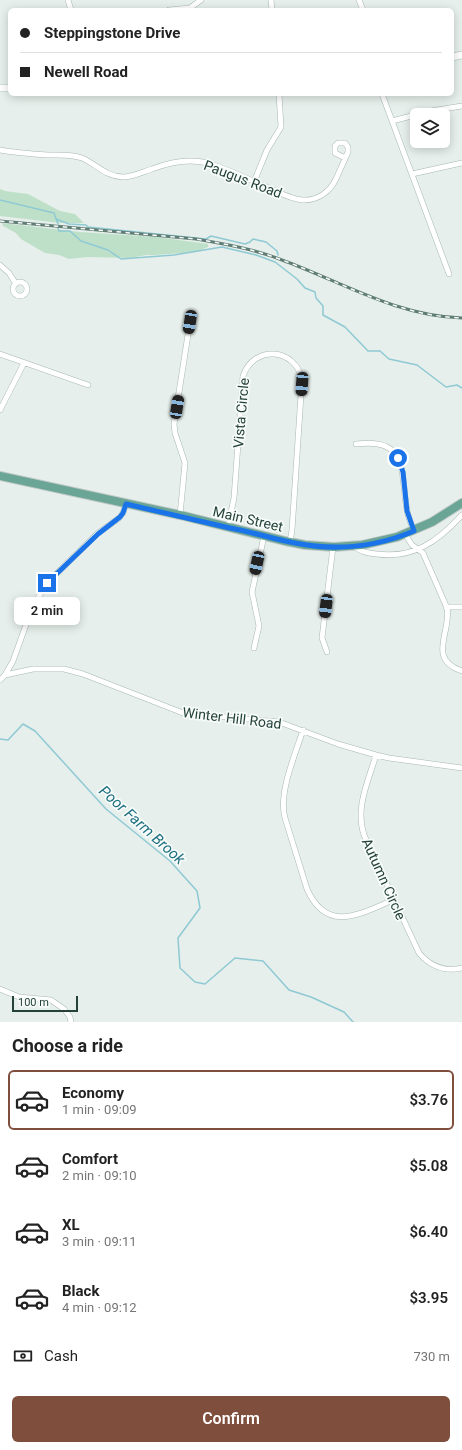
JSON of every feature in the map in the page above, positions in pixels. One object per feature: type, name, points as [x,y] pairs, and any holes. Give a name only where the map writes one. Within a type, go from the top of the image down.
[{"type":"main road","name":"Main Street","points":[[0,476],[180,515],[290,542],[333,547],[354,546],[380,541],[414,531],[441,517],[462,503]]},
{"type":"street","points":[[190,8],[202,0]]},
{"type":"street","points":[[254,182],[267,150],[281,127],[279,96]]},
{"type":"street","points":[[383,96],[449,274]]},
{"type":"street","points":[[392,121],[431,111],[462,106]]},
{"type":"street","name":"Paugus Road","points":[[0,150],[27,154],[68,155],[81,158],[108,174],[118,177],[133,176],[164,165],[189,161],[211,164],[293,198],[304,200],[322,196],[330,189],[345,158]]},
{"type":"street","points":[[412,174],[462,163]]},
{"type":"street","points":[[0,265],[9,273],[16,284]]},
{"type":"street","points":[[180,515],[185,463],[175,433],[174,424],[190,322]]},
{"type":"street","points":[[0,354],[88,385]]},
{"type":"street","name":"Vista Circle","points":[[228,527],[234,498],[243,376],[249,364],[257,358],[267,354],[280,355],[295,364],[302,380],[290,542]]},
{"type":"street","points":[[0,410],[24,363]]},
{"type":"street","points":[[356,444],[372,442],[380,444],[392,450],[398,458],[403,472],[407,511],[414,531]]},
{"type":"street","points":[[0,680],[16,654],[35,600],[47,583],[98,534],[120,517],[126,504]]},
{"type":"street","points":[[354,546],[362,551],[380,554],[399,554],[418,549],[437,539],[462,515]]},
{"type":"street","points":[[405,534],[412,545],[423,553],[446,607],[448,618],[442,650],[449,664],[462,671]]},
{"type":"street","points":[[254,648],[258,626],[252,592],[264,536]]},
{"type":"street","points":[[327,652],[322,638],[333,547]]},
{"type":"street","points":[[446,607],[462,607]]},
{"type":"street","name":"Winter Hill Road","points":[[4,675],[33,669],[64,669],[83,674],[179,712],[193,715],[275,721],[338,744],[376,755],[462,768]]},
{"type":"street","points":[[303,730],[285,790],[283,806],[285,818],[307,889],[312,900],[317,907],[324,912],[335,917],[344,918],[359,914],[393,900]]},
{"type":"street","name":"Autumn Circle","points":[[376,755],[361,804],[360,820],[364,835],[415,948],[423,958],[435,966],[451,969],[462,968]]},
{"type":"street","points":[[0,989],[19,997],[51,1000],[64,1009],[70,1017],[71,1022]]},
{"type":"green space","points":[[0,189],[28,194],[60,211],[75,214],[84,223],[60,223],[0,216]]},
{"type":"green space","points":[[2,223],[80,232],[157,237],[208,244],[208,247],[196,252],[146,255],[131,258],[88,257],[69,259],[59,255],[45,253],[21,239],[16,233],[3,226]]},
{"type":"waterway","points":[[0,200],[54,213],[58,224]]},
{"type":"waterway","points":[[56,219],[69,224],[86,225],[88,227],[206,239],[211,236],[245,244],[253,239],[266,242],[277,251],[278,255]]},
{"type":"waterway","points":[[58,228],[59,231],[70,231],[81,241],[108,250],[121,259],[174,255],[222,247],[256,255],[275,262],[297,279],[305,288],[315,292],[316,298],[323,306],[323,315],[345,327],[368,351],[380,351],[389,359],[417,365],[446,387],[457,385],[462,388]]},
{"type":"waterway","name":"Poor Farm Brook","points":[[0,739],[8,740],[23,724],[35,731],[106,809],[170,861],[197,891],[200,908],[178,938],[180,968],[195,982],[205,984],[235,958],[263,961],[289,990],[311,997],[344,1012],[353,1022]]},
{"type":"railway","points":[[0,221],[196,239],[229,245],[271,256],[392,305],[438,316],[462,318]]},
{"type":"route","points":[[47,583],[103,529],[120,517],[126,504],[169,514],[180,515],[285,541],[315,546],[354,546],[397,537],[414,531],[407,511],[402,466],[398,458]]}]
